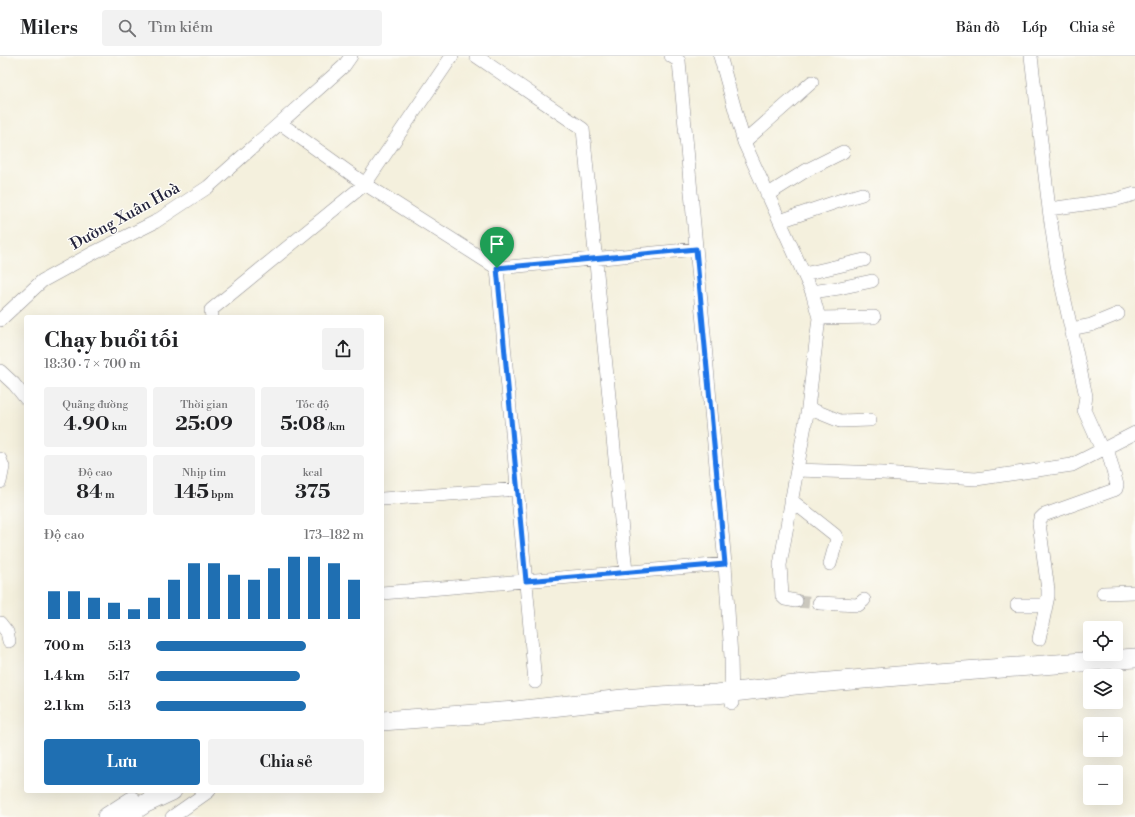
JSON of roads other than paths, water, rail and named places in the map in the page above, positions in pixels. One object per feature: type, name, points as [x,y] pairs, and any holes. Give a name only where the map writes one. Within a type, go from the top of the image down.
[{"type":"highway","points":[[384,721],[515,711],[630,698],[731,698],[795,685],[1135,658]]},
{"type":"highway","points":[[384,730],[516,722],[731,698],[857,690],[1135,668]]},
{"type":"highway","points":[[107,817],[146,793]]},
{"type":"highway","points":[[124,817],[144,804],[168,793]]},
{"type":"street","name":"Đường Xuân Hoà","points":[[0,320],[42,281],[155,222],[208,187],[344,66],[352,56]]},
{"type":"street","points":[[212,315],[211,310],[365,184],[452,56]]},
{"type":"street","points":[[476,56],[583,128],[626,572]]},
{"type":"street","points":[[671,56],[679,61],[725,564],[731,657],[731,698]]},
{"type":"street","points":[[720,56],[744,142],[812,292],[819,318],[808,408],[780,570],[782,596],[785,599],[796,601]]},
{"type":"street","points":[[1031,56],[1057,265],[1086,396],[1084,410],[1105,449],[1117,485],[1114,490],[1044,515],[1040,519],[1039,523],[1048,590],[1040,639]]},
{"type":"street","points":[[744,142],[812,82]]},
{"type":"street","points":[[280,123],[365,184],[497,268],[696,249]]},
{"type":"street","points":[[767,195],[807,170],[843,152]]},
{"type":"street","points":[[780,221],[862,194]]},
{"type":"street","points":[[1049,208],[1114,200],[1135,194]]},
{"type":"street","points":[[804,274],[864,260]]},
{"type":"street","points":[[497,268],[535,682]]},
{"type":"street","points":[[812,292],[872,281]]},
{"type":"street","points":[[1071,329],[1091,325],[1118,314]]},
{"type":"street","points":[[819,318],[874,317]]},
{"type":"street","points":[[0,371],[14,384],[24,396]]},
{"type":"street","points":[[808,408],[844,422],[870,420]]},
{"type":"street","points":[[797,470],[883,473],[976,479],[1072,465],[1135,433]]},
{"type":"street","points":[[0,459],[3,467],[0,482]]},
{"type":"street","points":[[384,499],[517,490]]},
{"type":"street","points":[[791,500],[835,535],[837,539],[830,564]]},
{"type":"street","points":[[384,593],[725,564]]},
{"type":"street","points":[[1103,593],[1135,592]]},
{"type":"street","points":[[819,603],[858,605],[864,600]]},
{"type":"street","points":[[1017,605],[1046,605]]},
{"type":"street","points":[[0,623],[7,632],[10,641]]},
{"type":"street","points":[[172,817],[206,793]]},
{"type":"tunnel","points":[[796,601],[819,603]]}]
